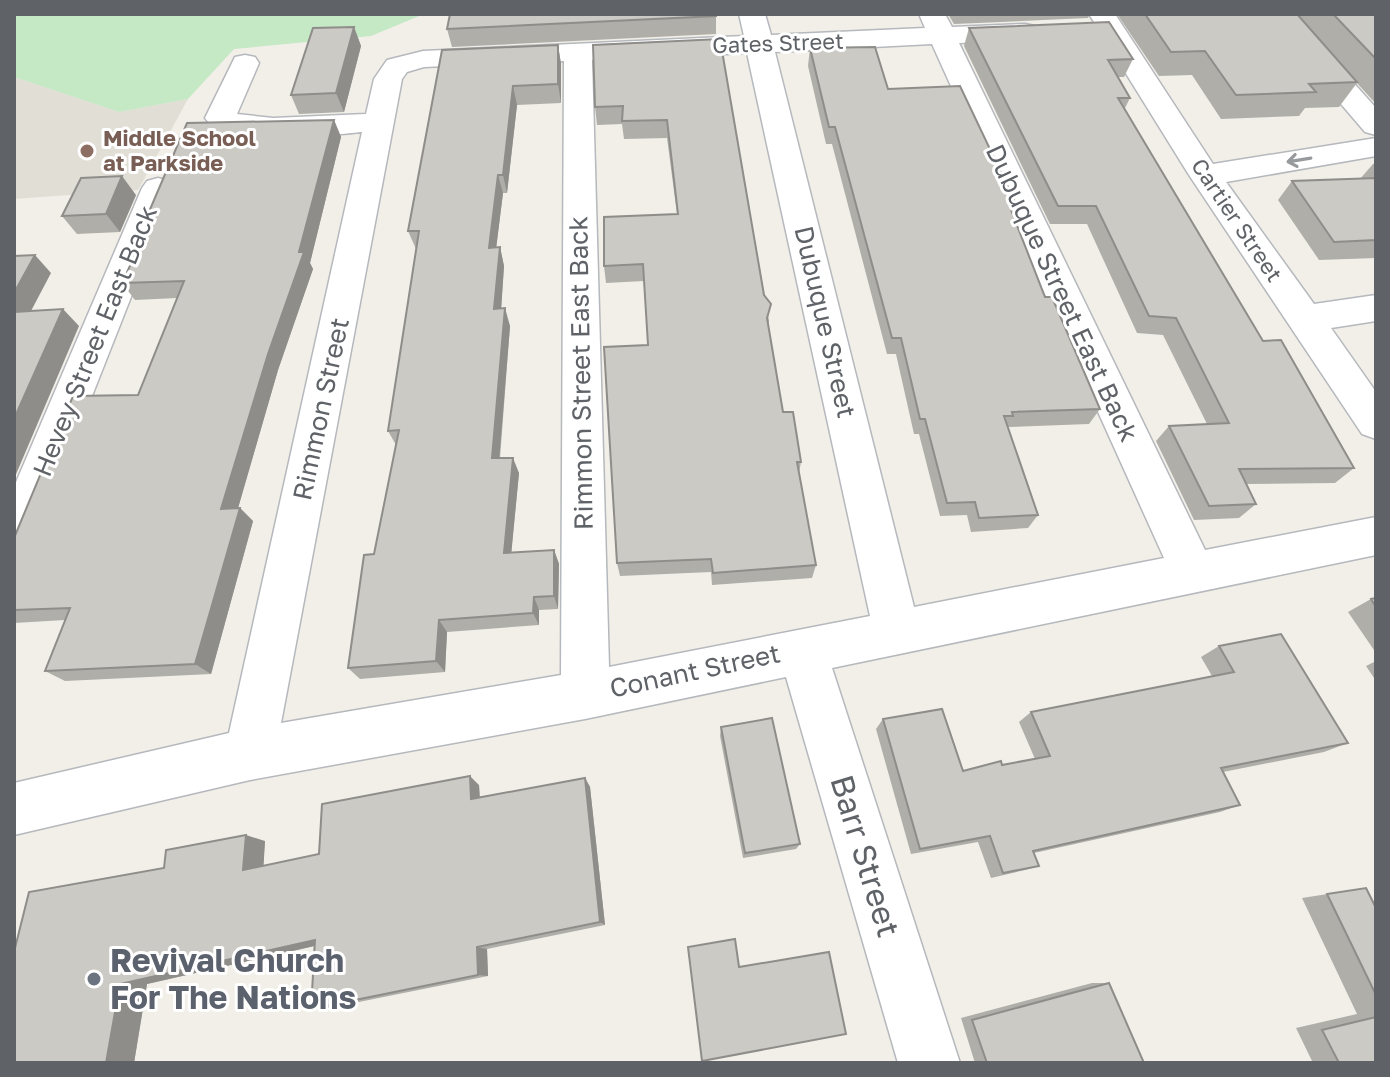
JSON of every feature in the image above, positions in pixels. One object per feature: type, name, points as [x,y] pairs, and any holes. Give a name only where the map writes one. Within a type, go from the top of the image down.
[{"type":"street","points":[[1277,14],[1376,126]]},
{"type":"street","name":"Cartier Street","points":[[1100,24],[1376,423]]},
{"type":"street","name":"Gates Street","points":[[397,66],[423,59],[578,51],[756,29],[937,25],[1058,31]]},
{"type":"street","name":"Dubuque Street East Back","points":[[937,25],[1192,571]]},
{"type":"street","name":"Dubuque Street","points":[[756,29],[897,631]]},
{"type":"street","name":"Rimmon Street East Back","points":[[578,51],[585,695]]},
{"type":"street","points":[[245,63],[220,118],[231,125],[302,126],[380,122]]},
{"type":"street","name":"Rimmon Street","points":[[250,754],[388,79],[397,66]]},
{"type":"street","points":[[1205,175],[1376,147]]},
{"type":"street","name":"Hevey Street East Back","points":[[14,538],[158,188]]},
{"type":"street","points":[[1305,319],[1376,308]]},
{"type":"street","name":"Conant Street","points":[[14,809],[250,754],[585,695],[1376,536]]},
{"type":"street","name":"Barr Street","points":[[802,649],[929,1063]]},
{"type":"shaded area","name":"Middle School at Parkside","points":[[14,77],[119,112],[188,99],[138,190],[14,199]]},
{"type":"green space","points":[[14,14],[424,14],[371,36],[234,49],[188,99],[119,112],[14,77]]},
{"type":"building","points":[[450,14],[716,14],[716,16],[447,29]]},
{"type":"building","points":[[1145,14],[1297,14],[1357,82],[1309,84],[1316,92],[1236,95],[1205,51],[1171,52]]},
{"type":"building","points":[[1333,14],[1376,14],[1376,59]]},
{"type":"building","points":[[1109,22],[1133,59],[1108,60],[1130,98],[1118,98],[1263,341],[1281,340],[1354,468],[1239,469],[1256,504],[1209,506],[1169,426],[1229,423],[1176,318],[1149,316],[1096,206],[1058,206],[969,28]]},
{"type":"building","points":[[354,27],[336,93],[291,95],[313,28]]},
{"type":"building","points":[[720,39],[764,295],[771,304],[767,318],[783,412],[793,412],[801,462],[797,462],[816,565],[713,573],[711,559],[617,563],[604,347],[648,345],[643,264],[604,266],[604,217],[678,214],[667,120],[622,121],[623,106],[595,107],[593,45]]},
{"type":"building","points":[[558,45],[558,84],[513,86],[503,175],[498,175],[489,248],[500,247],[494,309],[505,308],[492,458],[513,458],[504,553],[554,550],[554,596],[534,597],[533,613],[439,620],[436,661],[348,668],[364,555],[374,554],[399,430],[388,431],[419,231],[408,231],[442,50]]},
{"type":"building","points":[[875,47],[888,89],[960,86],[1018,208],[1011,210],[1045,297],[1052,297],[1100,409],[1012,412],[1013,416],[1004,416],[1038,515],[979,518],[975,502],[947,503],[925,419],[920,419],[901,338],[892,338],[835,127],[829,127],[810,48]]},
{"type":"building","points":[[334,120],[299,252],[304,252],[268,354],[221,509],[240,508],[195,664],[45,671],[70,608],[14,610],[14,538],[73,396],[138,395],[184,281],[122,283],[154,214],[148,214],[187,123]]},
{"type":"building","points":[[122,176],[106,214],[62,216],[81,178]]},
{"type":"building","points":[[1376,178],[1376,240],[1334,242],[1292,181]]},
{"type":"building","points":[[35,255],[14,293],[14,256]]},
{"type":"building","points":[[63,309],[14,419],[14,312]]},
{"type":"building","points":[[1281,634],[1348,743],[1221,768],[1240,805],[1033,851],[1039,866],[1003,873],[990,836],[920,849],[883,719],[942,709],[963,771],[1001,761],[1002,765],[1050,756],[1031,712],[1234,672],[1219,646]]},
{"type":"building","points":[[772,718],[800,844],[745,853],[721,727]]},
{"type":"building","points":[[470,776],[471,799],[585,778],[600,922],[477,947],[478,975],[311,1009],[315,940],[120,984],[106,1063],[14,1063],[14,952],[29,892],[164,868],[166,850],[246,835],[243,870],[319,854],[322,804]]},
{"type":"building","points":[[1366,888],[1376,908],[1376,995],[1327,894]]},
{"type":"building","points":[[735,939],[739,967],[829,952],[846,1034],[702,1061],[688,947]]},
{"type":"building","points":[[1109,983],[1144,1063],[987,1063],[972,1020]]},
{"type":"building","points":[[1376,1017],[1376,1063],[1339,1063],[1322,1030]]},
{"type":"place","name":"Middle School at Parkside","points":[[87,151]]},
{"type":"place","name":"Revival Church For The Nations","points":[[94,979]]}]
